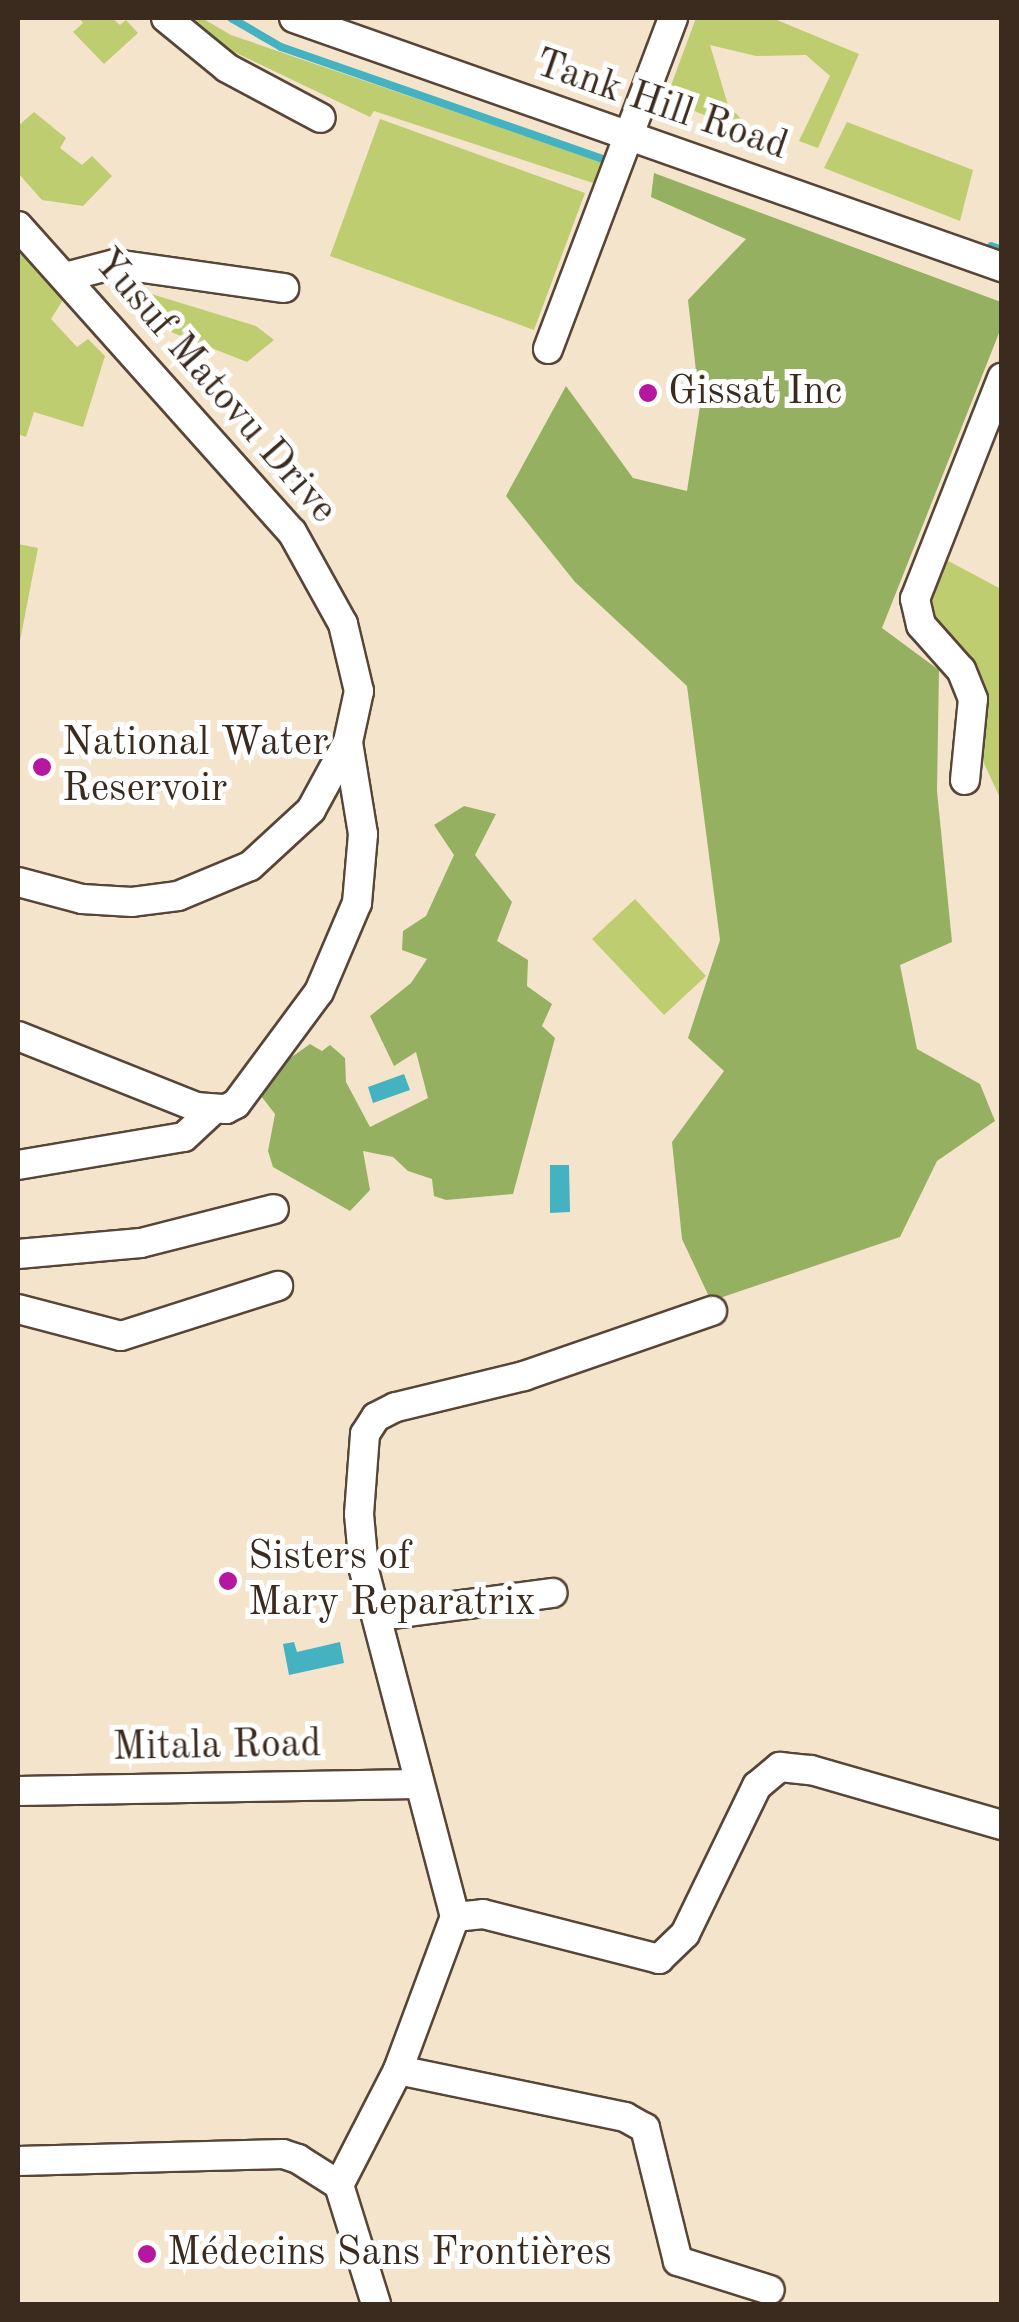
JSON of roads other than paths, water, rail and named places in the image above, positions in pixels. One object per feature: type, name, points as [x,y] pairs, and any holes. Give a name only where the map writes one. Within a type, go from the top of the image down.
[{"type":"street","points":[[166,18],[227,68],[321,118]]},
{"type":"street","name":"Tank Hill Road","points":[[294,18],[1002,267]]},
{"type":"street","points":[[548,349],[673,18]]},
{"type":"street","name":"Yusuf Matovu Drive","points":[[18,226],[69,276],[224,450],[321,578],[356,666],[358,704],[348,742],[289,837],[219,881],[132,902],[82,899],[18,882]]},
{"type":"street","points":[[69,276],[115,264],[284,288]]},
{"type":"street","points":[[965,780],[972,699],[961,670],[921,625],[915,599],[1002,378]]},
{"type":"street","points":[[18,1036],[213,1110],[226,1110],[247,1092],[319,992],[357,903],[363,834],[348,742]]},
{"type":"street","points":[[18,1165],[184,1138],[213,1110]]},
{"type":"street","points":[[18,1254],[141,1243],[274,1209]]},
{"type":"street","points":[[18,1309],[121,1336],[278,1286]]},
{"type":"street","points":[[376,2304],[340,2186],[398,2070],[456,1917],[417,1784],[364,1569],[359,1536],[360,1451],[376,1417],[542,1370],[712,1311]]},
{"type":"street","points":[[377,1616],[552,1593]]},
{"type":"street","points":[[456,1917],[483,1914],[659,1960],[685,1934],[756,1786],[780,1768],[811,1770],[1002,1824]]},
{"type":"street","name":"Mitala Road","points":[[18,1790],[417,1784]]},
{"type":"street","points":[[398,2070],[625,2117],[646,2128],[678,2260],[770,2290]]},
{"type":"street","points":[[18,2162],[283,2154],[340,2186]]},
{"type":"water","points":[[404,1074],[410,1090],[373,1103],[368,1087]]},
{"type":"water","points":[[550,1165],[569,1165],[570,1212],[550,1213]]},
{"type":"water","points":[[294,1642],[297,1652],[340,1642],[344,1663],[289,1675],[283,1644]]},
{"type":"waterway","points":[[231,18],[281,47],[602,159]]},
{"type":"waterway","points":[[991,246],[1002,250]]},
{"type":"place","name":"Gissat Inc","points":[[648,393]]},
{"type":"place","name":"National Water Reservoir","points":[[42,767]]},
{"type":"place","name":"Sisters of Mary Reparatrix","points":[[228,1581]]},
{"type":"place","name":"Médecins Sans Frontières","points":[[147,2254]]}]
